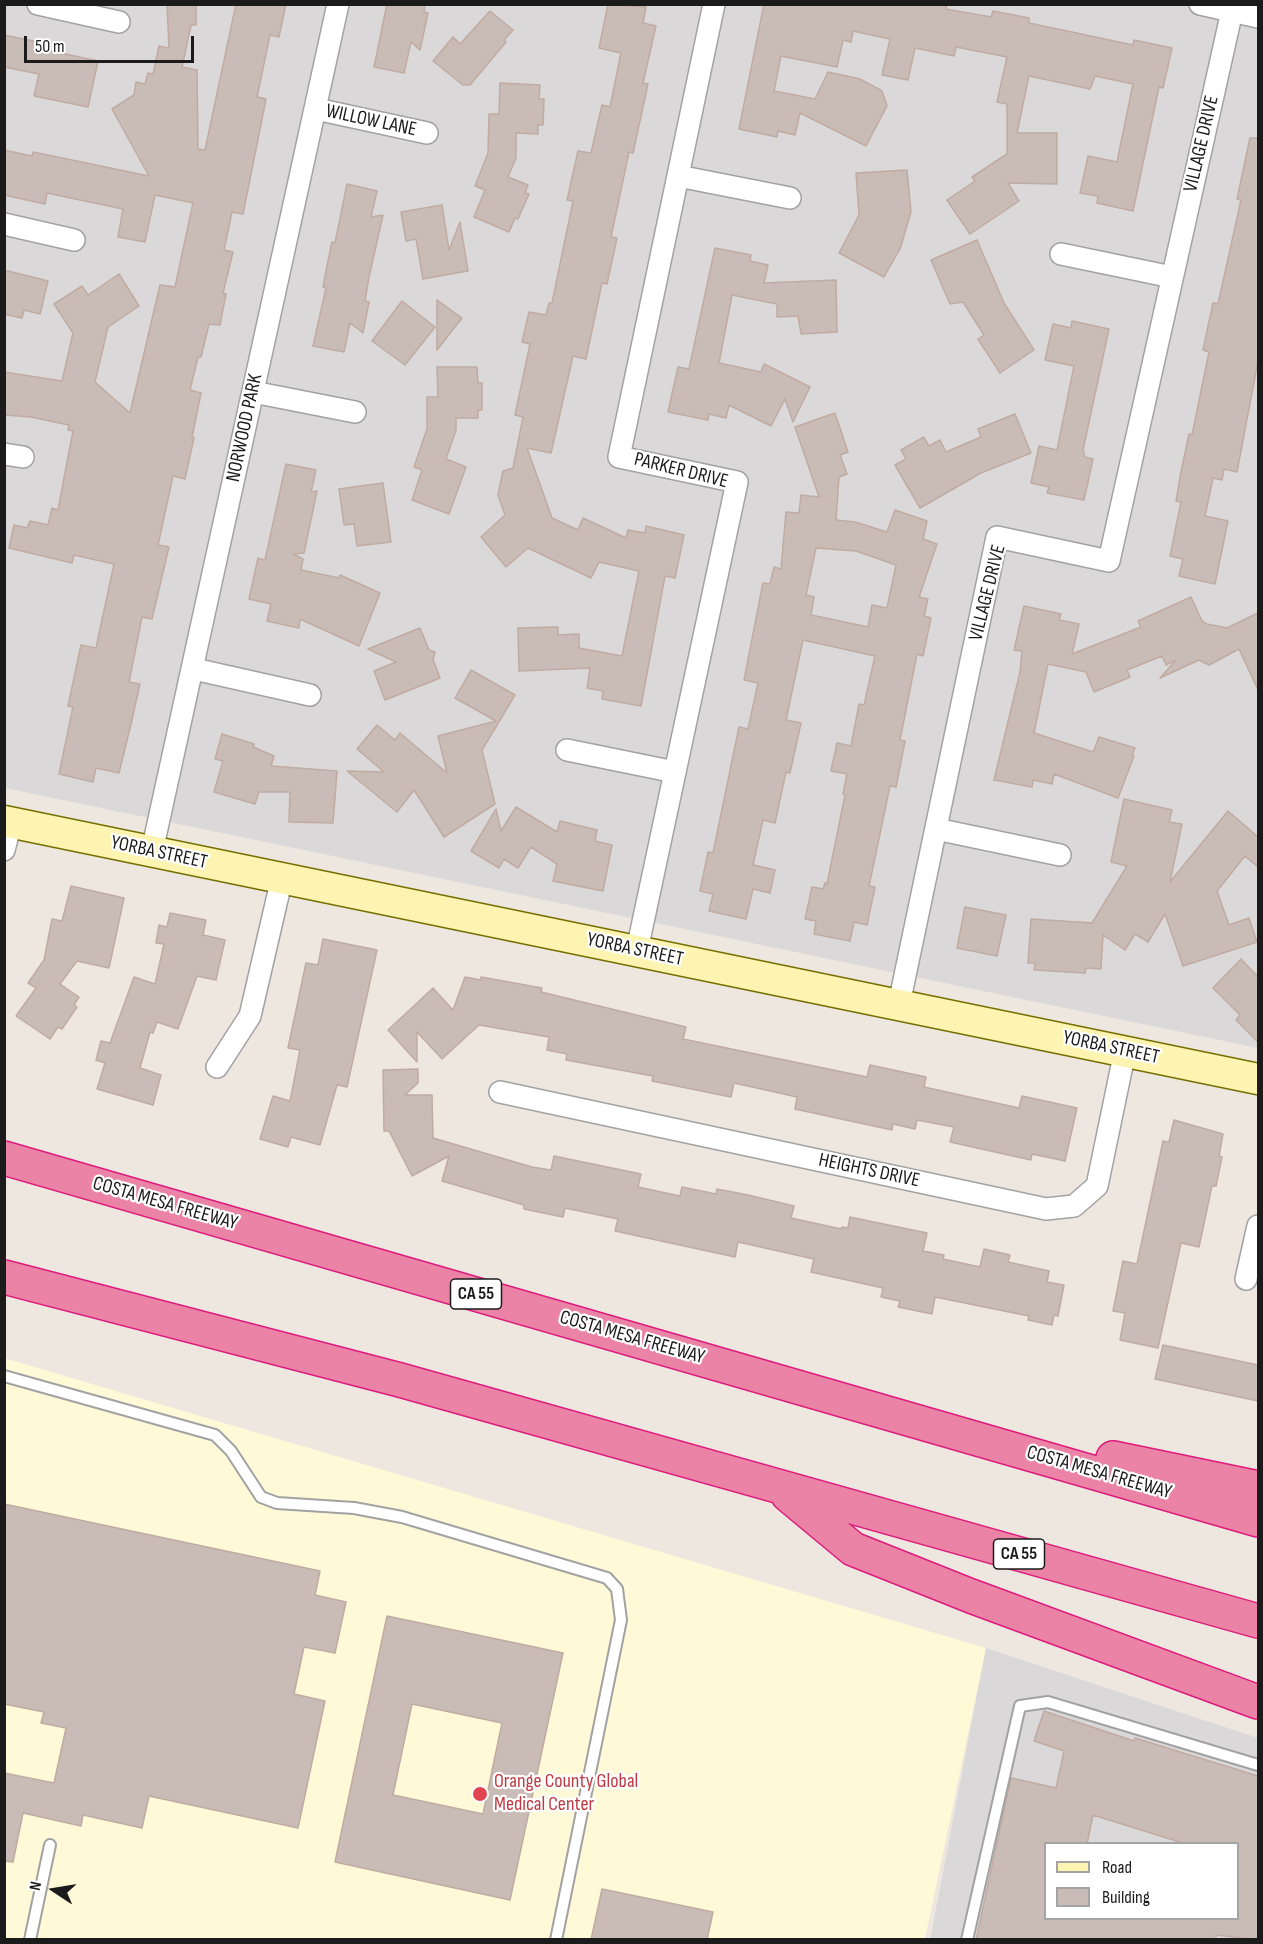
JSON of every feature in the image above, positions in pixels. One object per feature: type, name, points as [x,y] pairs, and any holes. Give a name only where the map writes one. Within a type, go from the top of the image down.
[{"type":"highway","name":"COSTA MESA FREEWAY","points":[[4,1158],[1258,1520]]},
{"type":"highway","name":"CA 55","points":[[4,1277],[400,1380],[1258,1621]]},
{"type":"highway","points":[[948,1429],[1180,1470],[1258,1488]]},
{"type":"highway","points":[[780,1488],[853,1549],[971,1596],[1258,1702]]},
{"type":"main road","name":"YORBA STREET","points":[[7,831],[152,851],[1258,1079]]},
{"type":"street","points":[[38,4],[119,22]]},
{"type":"street","name":"NORWOOD PARK","points":[[152,851],[339,4]]},
{"type":"street","name":"PARKER DRIVE","points":[[637,950],[737,482],[619,457],[714,4]]},
{"type":"street","points":[[1200,4],[1258,17]]},
{"type":"street","name":"VILLAGE DRIVE","points":[[899,1004],[997,537],[1109,561],[1232,11]]},
{"type":"street","name":"WILLOW LANE","points":[[316,109],[427,133]]},
{"type":"street","points":[[678,176],[790,198]]},
{"type":"street","points":[[4,224],[74,240]]},
{"type":"street","points":[[1061,254],[1172,277]]},
{"type":"street","points":[[253,392],[355,412]]},
{"type":"street","points":[[194,669],[310,695]]},
{"type":"street","points":[[567,750],[675,772]]},
{"type":"street","points":[[936,829],[1060,855]]},
{"type":"street","points":[[217,1067],[250,1016],[282,878]]},
{"type":"street","name":"HEIGHTS DRIVE","points":[[500,1092],[1046,1209],[1074,1206],[1097,1186],[1125,1051]]},
{"type":"street","points":[[1246,1279],[1258,1226]]},
{"type":"lane","points":[[4,1376],[215,1435],[231,1451],[261,1497],[277,1503],[354,1508],[402,1517],[607,1578],[617,1589],[621,1620],[556,1940]]},
{"type":"lane","points":[[967,1940],[1020,1706],[1048,1702],[1258,1765]]},
{"type":"lane","points":[[30,1940],[50,1845]]},
{"type":"shaded area","points":[[5,5],[1258,5],[1258,1048],[5,788]]},
{"type":"shaded area","name":"Orange County Global Medical Center","points":[[4,1358],[986,1648],[925,1939],[5,1939]]},
{"type":"shaded area","points":[[986,1648],[1258,1738],[1258,1939],[930,1940]]},
{"type":"building","points":[[167,4],[196,4],[196,25],[191,25],[182,67],[197,70],[198,149],[205,150],[236,4],[286,4],[279,37],[270,35],[257,97],[266,99],[243,214],[232,212],[224,250],[233,252],[223,293],[226,294],[220,325],[209,324],[190,390],[201,393],[192,437],[194,438],[185,479],[173,476],[158,545],[169,547],[152,619],[142,617],[129,682],[140,684],[119,773],[96,768],[93,782],[59,774],[73,707],[68,706],[81,645],[96,648],[114,564],[74,555],[72,563],[9,548],[14,525],[27,528],[30,521],[48,525],[52,508],[58,510],[73,431],[68,430],[69,425],[31,417],[4,415],[4,372],[62,381],[73,333],[54,304],[82,286],[88,295],[119,274],[139,306],[108,327],[95,382],[130,413],[160,285],[175,287],[193,203],[155,195],[145,242],[118,237],[123,209],[47,193],[45,204],[4,195],[4,150],[32,156],[33,152],[149,176],[112,109],[134,95],[136,82],[145,84],[148,73],[153,74],[159,46],[169,48]]},
{"type":"building","points":[[387,4],[425,4],[424,12],[428,13],[420,50],[411,42],[404,73],[374,67]]},
{"type":"building","points":[[608,4],[646,7],[643,23],[656,26],[643,83],[648,84],[633,153],[629,152],[611,237],[617,238],[607,284],[602,283],[586,359],[573,356],[551,453],[527,448],[552,518],[578,530],[583,518],[626,538],[628,530],[645,533],[646,526],[684,535],[675,578],[665,576],[641,706],[602,699],[603,691],[587,688],[590,668],[519,671],[518,628],[558,627],[558,635],[579,634],[579,648],[622,656],[639,571],[599,562],[591,578],[528,548],[506,567],[481,537],[505,515],[498,495],[503,471],[513,468],[523,417],[515,415],[530,344],[522,342],[529,312],[546,315],[549,303],[552,303],[573,201],[567,200],[578,151],[591,153],[602,105],[610,107],[621,53],[599,48]]},
{"type":"building","points":[[764,4],[947,4],[946,9],[991,17],[993,11],[1029,18],[1029,23],[1133,45],[1134,40],[1172,48],[1163,88],[1159,87],[1133,211],[1097,203],[1098,196],[1080,193],[1088,156],[1117,162],[1133,84],[1095,76],[1090,89],[1029,76],[1017,133],[1057,133],[1057,184],[1008,183],[1019,201],[970,234],[947,200],[975,181],[972,177],[1007,154],[1007,104],[997,102],[1007,57],[956,47],[954,56],[915,48],[908,80],[882,75],[890,39],[853,31],[851,42],[843,40],[837,67],[781,56],[774,91],[815,99],[828,72],[860,79],[882,91],[887,106],[866,146],[800,113],[795,135],[778,131],[777,137],[739,129]]},
{"type":"building","points":[[490,11],[513,30],[504,40],[506,42],[470,85],[463,85],[433,61],[453,37],[460,44]]},
{"type":"building","points":[[4,35],[43,43],[42,49],[98,61],[88,107],[34,96],[39,74],[4,67]]},
{"type":"building","points":[[500,83],[540,85],[539,99],[544,99],[543,125],[538,125],[538,134],[516,133],[516,158],[508,177],[528,185],[525,193],[529,194],[518,219],[515,218],[509,232],[474,217],[485,190],[475,186],[488,153],[489,114],[499,114]]},
{"type":"building","points":[[1250,138],[1258,138],[1258,361],[1237,472],[1224,469],[1222,480],[1213,478],[1205,516],[1228,521],[1215,584],[1179,576],[1183,559],[1170,556],[1181,502],[1176,501],[1181,472],[1189,434],[1192,435],[1209,352],[1203,350],[1213,303],[1218,304],[1241,200],[1237,199]]},
{"type":"building","points":[[907,170],[911,212],[900,249],[884,277],[839,253],[859,215],[856,173]]},
{"type":"building","points":[[347,184],[377,191],[371,217],[383,215],[369,277],[365,301],[369,302],[363,333],[350,323],[344,352],[313,346],[326,288],[323,287],[328,261],[332,242],[335,243]]},
{"type":"building","points":[[442,205],[449,250],[460,222],[468,271],[423,279],[416,239],[406,241],[401,212]]},
{"type":"building","points":[[977,240],[1004,303],[1034,350],[1000,373],[978,339],[984,335],[963,302],[950,304],[931,260]]},
{"type":"building","points":[[715,248],[751,255],[750,261],[768,265],[764,283],[836,280],[837,332],[801,334],[798,316],[777,317],[777,304],[732,295],[719,363],[761,372],[764,364],[810,387],[793,422],[785,399],[771,426],[729,405],[726,418],[709,414],[708,420],[668,412],[678,367],[689,369]]},
{"type":"building","points":[[4,270],[48,281],[40,314],[24,310],[22,318],[4,314]]},
{"type":"building","points":[[437,300],[462,318],[437,350]]},
{"type":"building","points":[[402,301],[435,327],[405,365],[372,341]]},
{"type":"building","points":[[1072,321],[1109,329],[1083,450],[1085,457],[1093,459],[1084,500],[1047,493],[1049,487],[1031,483],[1039,446],[1057,450],[1074,366],[1045,360],[1053,324],[1071,328]]},
{"type":"building","points":[[437,367],[477,367],[478,383],[482,383],[482,410],[478,410],[478,418],[456,418],[456,430],[446,459],[466,467],[449,514],[412,500],[422,470],[414,467],[427,429],[427,397],[438,397]]},
{"type":"building","points":[[835,413],[848,452],[840,455],[847,474],[839,477],[836,520],[855,522],[887,532],[895,510],[927,521],[923,539],[937,544],[919,597],[928,599],[924,616],[931,618],[923,656],[917,654],[900,740],[905,741],[896,787],[890,786],[869,886],[875,887],[867,925],[854,922],[850,941],[814,934],[816,921],[805,919],[812,887],[823,889],[825,883],[827,884],[845,795],[843,794],[847,774],[831,771],[837,743],[851,746],[859,704],[864,705],[875,656],[803,640],[786,720],[801,723],[790,773],[786,772],[775,823],[763,820],[753,865],[775,870],[770,893],[753,889],[746,919],[709,911],[713,894],[700,891],[708,852],[713,853],[739,727],[748,729],[758,683],[744,680],[763,583],[770,584],[774,567],[781,569],[786,512],[799,513],[801,495],[819,497],[795,427]],"holes":[[[816,548],[856,551],[896,565],[887,608],[872,605],[868,627],[811,615],[814,597],[806,595]]]},
{"type":"building","points":[[1015,414],[1031,453],[981,473],[920,508],[895,465],[906,459],[901,450],[924,437],[929,446],[940,440],[946,452],[981,437],[978,429]]},
{"type":"building","points":[[286,464],[316,470],[311,492],[317,491],[304,553],[293,554],[303,559],[301,570],[339,578],[340,575],[380,593],[359,646],[300,619],[299,628],[267,621],[271,604],[249,599],[258,558],[265,560]]},
{"type":"building","points":[[383,483],[391,542],[357,546],[354,524],[344,525],[339,489]]},
{"type":"building","points":[[1191,597],[1202,621],[1207,624],[1227,628],[1258,613],[1258,690],[1239,649],[1209,665],[1199,660],[1160,678],[1176,660],[1166,665],[1162,656],[1127,670],[1130,677],[1094,692],[1086,672],[1048,664],[1034,733],[1093,752],[1099,737],[1135,748],[1118,798],[1054,774],[1052,784],[1033,780],[1032,787],[994,780],[1020,672],[1022,651],[1014,650],[1024,606],[1061,614],[1059,620],[1079,624],[1072,654],[1141,627],[1138,621]]},
{"type":"building","points":[[420,628],[429,650],[435,652],[433,659],[440,678],[385,700],[374,671],[396,662],[368,649]]},
{"type":"building","points":[[471,670],[515,695],[482,750],[495,804],[444,837],[414,790],[397,812],[347,771],[384,772],[357,749],[377,725],[395,740],[400,733],[447,773],[438,736],[496,721],[455,698]]},
{"type":"building","points":[[222,734],[254,744],[253,747],[274,756],[271,766],[337,771],[333,823],[289,822],[290,792],[259,792],[255,804],[214,792],[223,761],[215,759]]},
{"type":"building","points":[[1124,799],[1172,810],[1169,822],[1182,824],[1170,882],[1228,811],[1258,837],[1258,867],[1245,856],[1217,891],[1229,925],[1249,918],[1257,942],[1183,966],[1165,914],[1148,942],[1135,934],[1125,950],[1103,935],[1101,969],[1086,968],[1085,973],[1034,970],[1035,963],[1028,963],[1031,919],[1092,923],[1127,866],[1111,862]]},
{"type":"building","points":[[516,807],[557,832],[560,821],[597,830],[595,841],[612,845],[603,891],[553,881],[557,864],[531,847],[518,868],[504,859],[499,868],[471,851],[496,809],[501,831]]},
{"type":"building","points":[[71,886],[124,898],[109,968],[77,961],[60,984],[79,997],[74,1005],[77,1007],[62,1029],[58,1027],[50,1039],[16,1016],[36,988],[28,983],[44,960],[52,919],[62,921]]},
{"type":"building","points":[[965,907],[1006,915],[997,956],[957,948]]},
{"type":"building","points":[[170,913],[206,920],[203,935],[225,940],[216,980],[197,976],[178,1029],[157,1022],[153,1033],[150,1032],[140,1068],[161,1075],[153,1105],[97,1089],[105,1063],[96,1060],[101,1041],[110,1043],[134,977],[155,984],[164,944],[156,943],[159,925],[167,927]]},
{"type":"building","points":[[323,939],[377,950],[347,1087],[337,1085],[320,1145],[291,1137],[288,1147],[260,1139],[273,1096],[290,1101],[300,1050],[288,1048],[306,963],[318,965]]},
{"type":"building","points":[[1241,959],[1258,977],[1258,1042],[1236,1020],[1240,1015],[1213,988]]},
{"type":"building","points":[[465,977],[481,980],[481,977],[542,988],[541,992],[686,1027],[683,1039],[867,1077],[870,1065],[926,1077],[924,1087],[1019,1108],[1022,1096],[1077,1108],[1065,1161],[1032,1154],[1031,1160],[950,1142],[954,1127],[917,1120],[915,1129],[893,1124],[892,1130],[795,1109],[797,1097],[734,1083],[731,1097],[652,1081],[653,1076],[566,1060],[567,1054],[547,1050],[549,1037],[479,1025],[442,1059],[417,1032],[417,1062],[388,1030],[433,988],[453,1010]]},
{"type":"building","points":[[418,1069],[418,1083],[405,1095],[432,1095],[433,1138],[532,1167],[551,1170],[554,1156],[641,1174],[638,1187],[680,1196],[682,1187],[716,1194],[717,1189],[748,1195],[794,1206],[791,1218],[841,1229],[842,1227],[848,1228],[850,1217],[927,1233],[923,1251],[944,1255],[943,1259],[980,1267],[984,1249],[1010,1255],[1008,1262],[1049,1271],[1047,1282],[1064,1285],[1058,1316],[1054,1315],[1052,1325],[1028,1320],[1029,1316],[935,1297],[932,1314],[898,1307],[900,1301],[881,1297],[883,1288],[811,1272],[814,1259],[738,1242],[735,1257],[615,1231],[618,1219],[565,1208],[563,1217],[524,1209],[524,1205],[442,1181],[449,1156],[412,1176],[389,1131],[384,1131],[383,1070]]},
{"type":"building","points":[[1174,1120],[1223,1134],[1219,1156],[1222,1157],[1216,1186],[1212,1186],[1199,1247],[1181,1243],[1158,1348],[1120,1340],[1125,1313],[1113,1311],[1123,1261],[1137,1264],[1163,1141],[1169,1142]]},
{"type":"building","points":[[1163,1345],[1258,1365],[1258,1401],[1155,1379]]},
{"type":"building","points":[[4,1504],[320,1571],[315,1595],[346,1602],[335,1653],[304,1647],[294,1694],[325,1701],[298,1828],[149,1796],[142,1828],[83,1815],[81,1826],[23,1813],[13,1862],[4,1861],[4,1773],[54,1783],[66,1728],[41,1723],[44,1712],[4,1704]]},
{"type":"building","points":[[387,1616],[563,1653],[510,1900],[335,1862]],"holes":[[[412,1704],[502,1723],[483,1814],[393,1795]]]},
{"type":"building","points":[[1044,1711],[1134,1741],[1135,1738],[1258,1776],[1258,1940],[1216,1935],[1216,1940],[976,1940],[1011,1778],[1056,1788],[1064,1751],[1034,1741]]},
{"type":"building","points":[[602,1889],[713,1912],[707,1940],[591,1940]]},
{"type":"place","name":"Orange County Global Medical Center","points":[[480,1794]]}]
